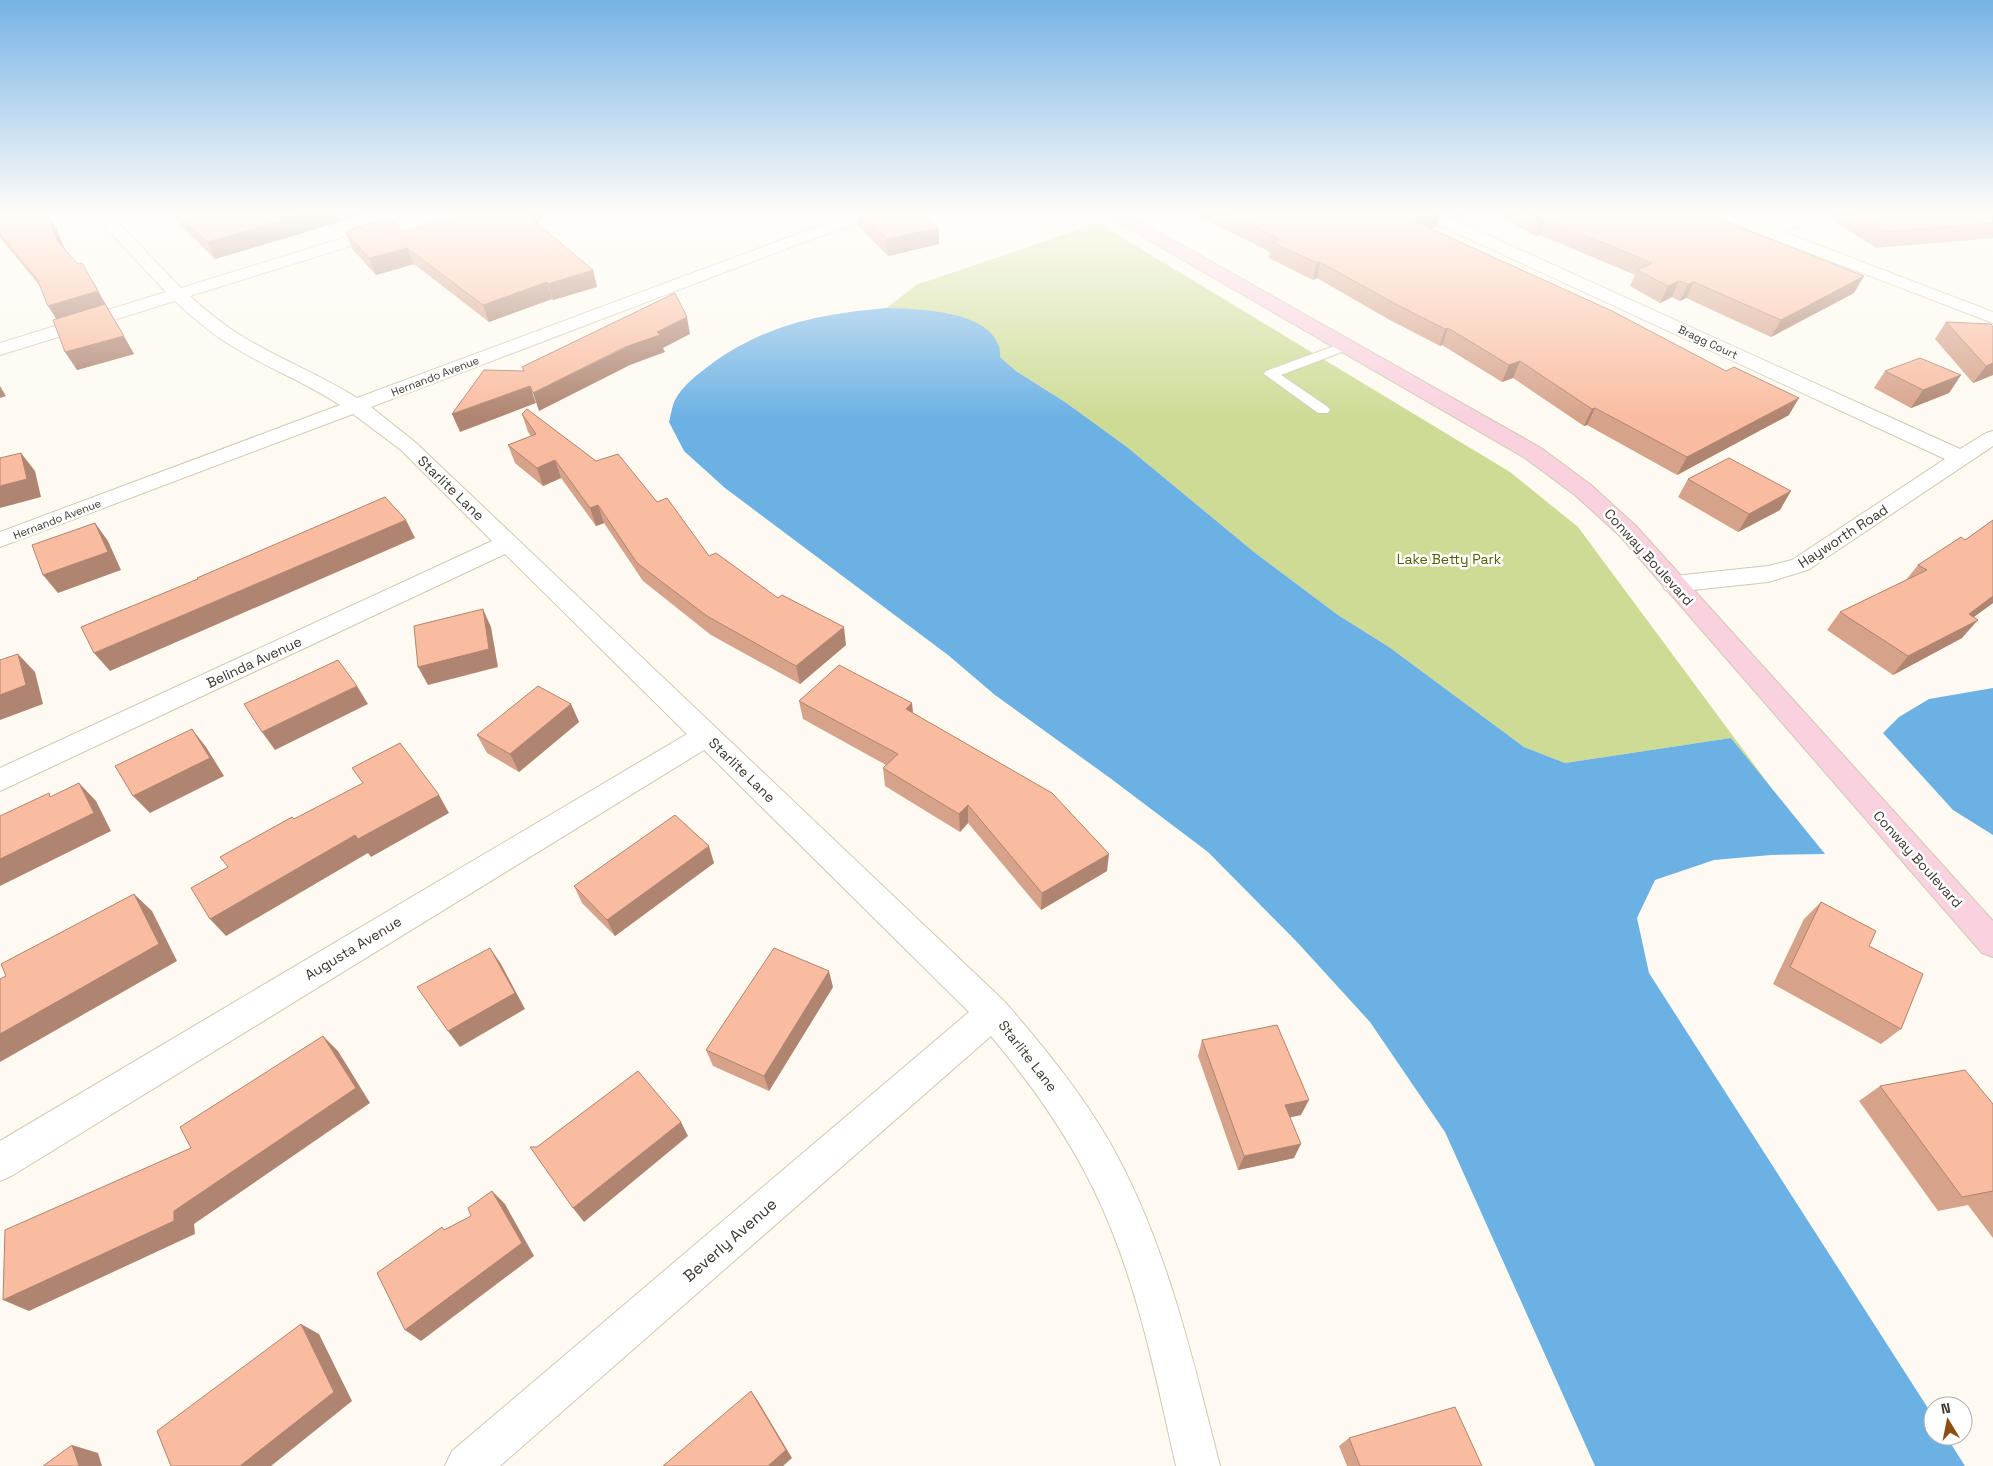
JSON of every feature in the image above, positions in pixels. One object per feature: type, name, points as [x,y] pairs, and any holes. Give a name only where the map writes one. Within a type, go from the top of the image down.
[{"type":"street","name":"Starlite Lane","points":[[165,282],[200,316],[229,336],[263,356],[320,384],[356,406],[408,446],[994,1013],[1035,1061],[1072,1116],[1108,1177],[1138,1248],[1168,1342],[1198,1466]]},
{"type":"street","points":[[0,349],[217,282]]},
{"type":"street","name":"Hernando Avenue","points":[[0,540],[683,282]]},
{"type":"street","name":"Conway Boulevard","points":[[1234,282],[1533,453],[1569,478],[1603,506],[1622,525],[1993,943]]},
{"type":"street","name":"Bragg Court","points":[[1577,282],[1961,458]]},
{"type":"street","points":[[1900,282],[1993,318]]},
{"type":"street","name":"Hayworth Road","points":[[1674,584],[1768,574],[1800,565],[1993,437]]},
{"type":"street","name":"Belinda Avenue","points":[[0,780],[508,543]]},
{"type":"street","name":"Augusta Avenue","points":[[0,1162],[707,735]]},
{"type":"street","name":"Beverly Avenue","points":[[468,1466],[994,1013]]},
{"type":"lane","points":[[1323,410],[1270,374],[1345,346]]},
{"type":"green space","name":"Lake Betty Park","points":[[924,282],[1196,282],[1510,472],[1578,527],[1773,790],[1731,738],[1565,763],[1524,747],[1389,647],[1338,615],[1254,552],[1127,447],[1065,402],[1016,371],[1000,357],[998,343],[952,314],[887,308],[916,285]]},
{"type":"water","points":[[887,308],[915,309],[948,313],[978,323],[989,331],[999,345],[1000,357],[1016,371],[1065,402],[1127,447],[1254,552],[1338,615],[1389,647],[1524,747],[1565,763],[1731,738],[1825,854],[1771,855],[1714,860],[1655,880],[1637,918],[1649,973],[1923,1400],[1923,1446],[1952,1446],[1965,1466],[1595,1466],[1445,1132],[1370,1022],[1297,942],[1208,852],[995,695],[948,655],[725,488],[684,451],[669,422],[675,400],[686,385],[696,376],[731,351],[773,331],[794,323],[862,310]]},
{"type":"water","points":[[1993,688],[1993,835],[1953,810],[1883,733],[1899,717],[1929,699]]},
{"type":"building","points":[[38,282],[93,282],[98,291],[48,306]]},
{"type":"building","points":[[453,282],[546,282],[483,305]]},
{"type":"building","points":[[1357,282],[1549,282],[1612,311],[1726,371],[1734,367],[1799,398],[1687,457],[1595,408],[1592,409],[1520,361],[1509,365],[1448,328],[1445,329]]},
{"type":"building","points":[[1661,282],[1676,282],[1668,286]]},
{"type":"building","points":[[1695,282],[1852,282],[1781,320]]},
{"type":"building","points":[[675,293],[687,317],[657,332],[660,335],[625,347],[533,393],[530,386],[452,414],[484,370],[524,371],[522,367]]},
{"type":"building","points":[[105,304],[124,336],[65,352],[53,320]]},
{"type":"building","points":[[1946,322],[1991,324],[1993,327],[1993,363],[1986,366]]},
{"type":"building","points":[[1920,358],[1961,375],[1923,390],[1885,371]]},
{"type":"building","points":[[527,409],[596,461],[618,454],[657,502],[667,498],[709,556],[716,553],[778,598],[782,595],[844,627],[796,666],[707,616],[637,563],[598,505],[590,508],[555,460],[537,468],[508,445],[536,434],[522,414]]},
{"type":"building","points":[[21,453],[27,479],[0,486],[0,458]]},
{"type":"building","points":[[1729,458],[1791,491],[1749,514],[1688,479]]},
{"type":"building","points":[[385,497],[406,520],[94,653],[81,627],[198,579]]},
{"type":"building","points":[[1993,520],[1993,596],[1969,614],[1978,620],[1908,656],[1840,612],[1927,570],[1918,565],[1961,537],[1965,540]]},
{"type":"building","points":[[95,523],[108,552],[43,575],[32,545]]},
{"type":"building","points":[[483,609],[489,649],[418,667],[414,626]]},
{"type":"building","points":[[18,654],[26,685],[0,695],[0,660]]},
{"type":"building","points":[[338,660],[357,686],[262,732],[244,704]]},
{"type":"building","points":[[839,665],[912,703],[906,709],[1052,793],[1109,854],[1042,893],[968,805],[959,814],[883,768],[898,754],[799,701]]},
{"type":"building","points":[[538,686],[571,704],[510,754],[477,735]]},
{"type":"building","points":[[192,729],[210,758],[133,796],[115,766]]},
{"type":"building","points":[[400,743],[439,795],[358,839],[355,835],[210,919],[191,888],[228,867],[220,857],[292,817],[294,819],[363,783],[352,768]]},
{"type":"building","points":[[79,783],[94,813],[0,859],[0,816],[49,793],[50,797]]},
{"type":"building","points":[[675,815],[709,846],[607,920],[574,886]]},
{"type":"building","points":[[134,894],[159,944],[0,1034],[0,979],[6,976],[1,964]]},
{"type":"building","points":[[1821,902],[1876,931],[1869,946],[1923,974],[1901,1029],[1790,967]]},
{"type":"building","points":[[490,948],[515,993],[448,1031],[417,987]]},
{"type":"building","points":[[774,948],[829,971],[764,1076],[706,1050]]},
{"type":"building","points":[[1277,1025],[1309,1100],[1285,1105],[1301,1144],[1244,1156],[1202,1040]]},
{"type":"building","points":[[323,1036],[356,1088],[174,1211],[174,1221],[3,1300],[5,1230],[191,1148],[180,1127]]},
{"type":"building","points":[[1965,1070],[1993,1104],[1993,1191],[1962,1197],[1880,1086]]},
{"type":"building","points":[[638,1071],[681,1122],[573,1208],[530,1147],[537,1147]]},
{"type":"building","points":[[492,1191],[522,1243],[405,1330],[377,1273],[442,1227],[444,1230],[471,1216],[468,1208]]},
{"type":"building","points":[[301,1324],[334,1392],[240,1466],[171,1466],[157,1431]]},
{"type":"building","points":[[751,1391],[786,1450],[768,1466],[663,1466]]},
{"type":"building","points":[[1455,1407],[1482,1466],[1360,1466],[1349,1438]]},
{"type":"building","points":[[72,1445],[79,1466],[43,1466]]}]
